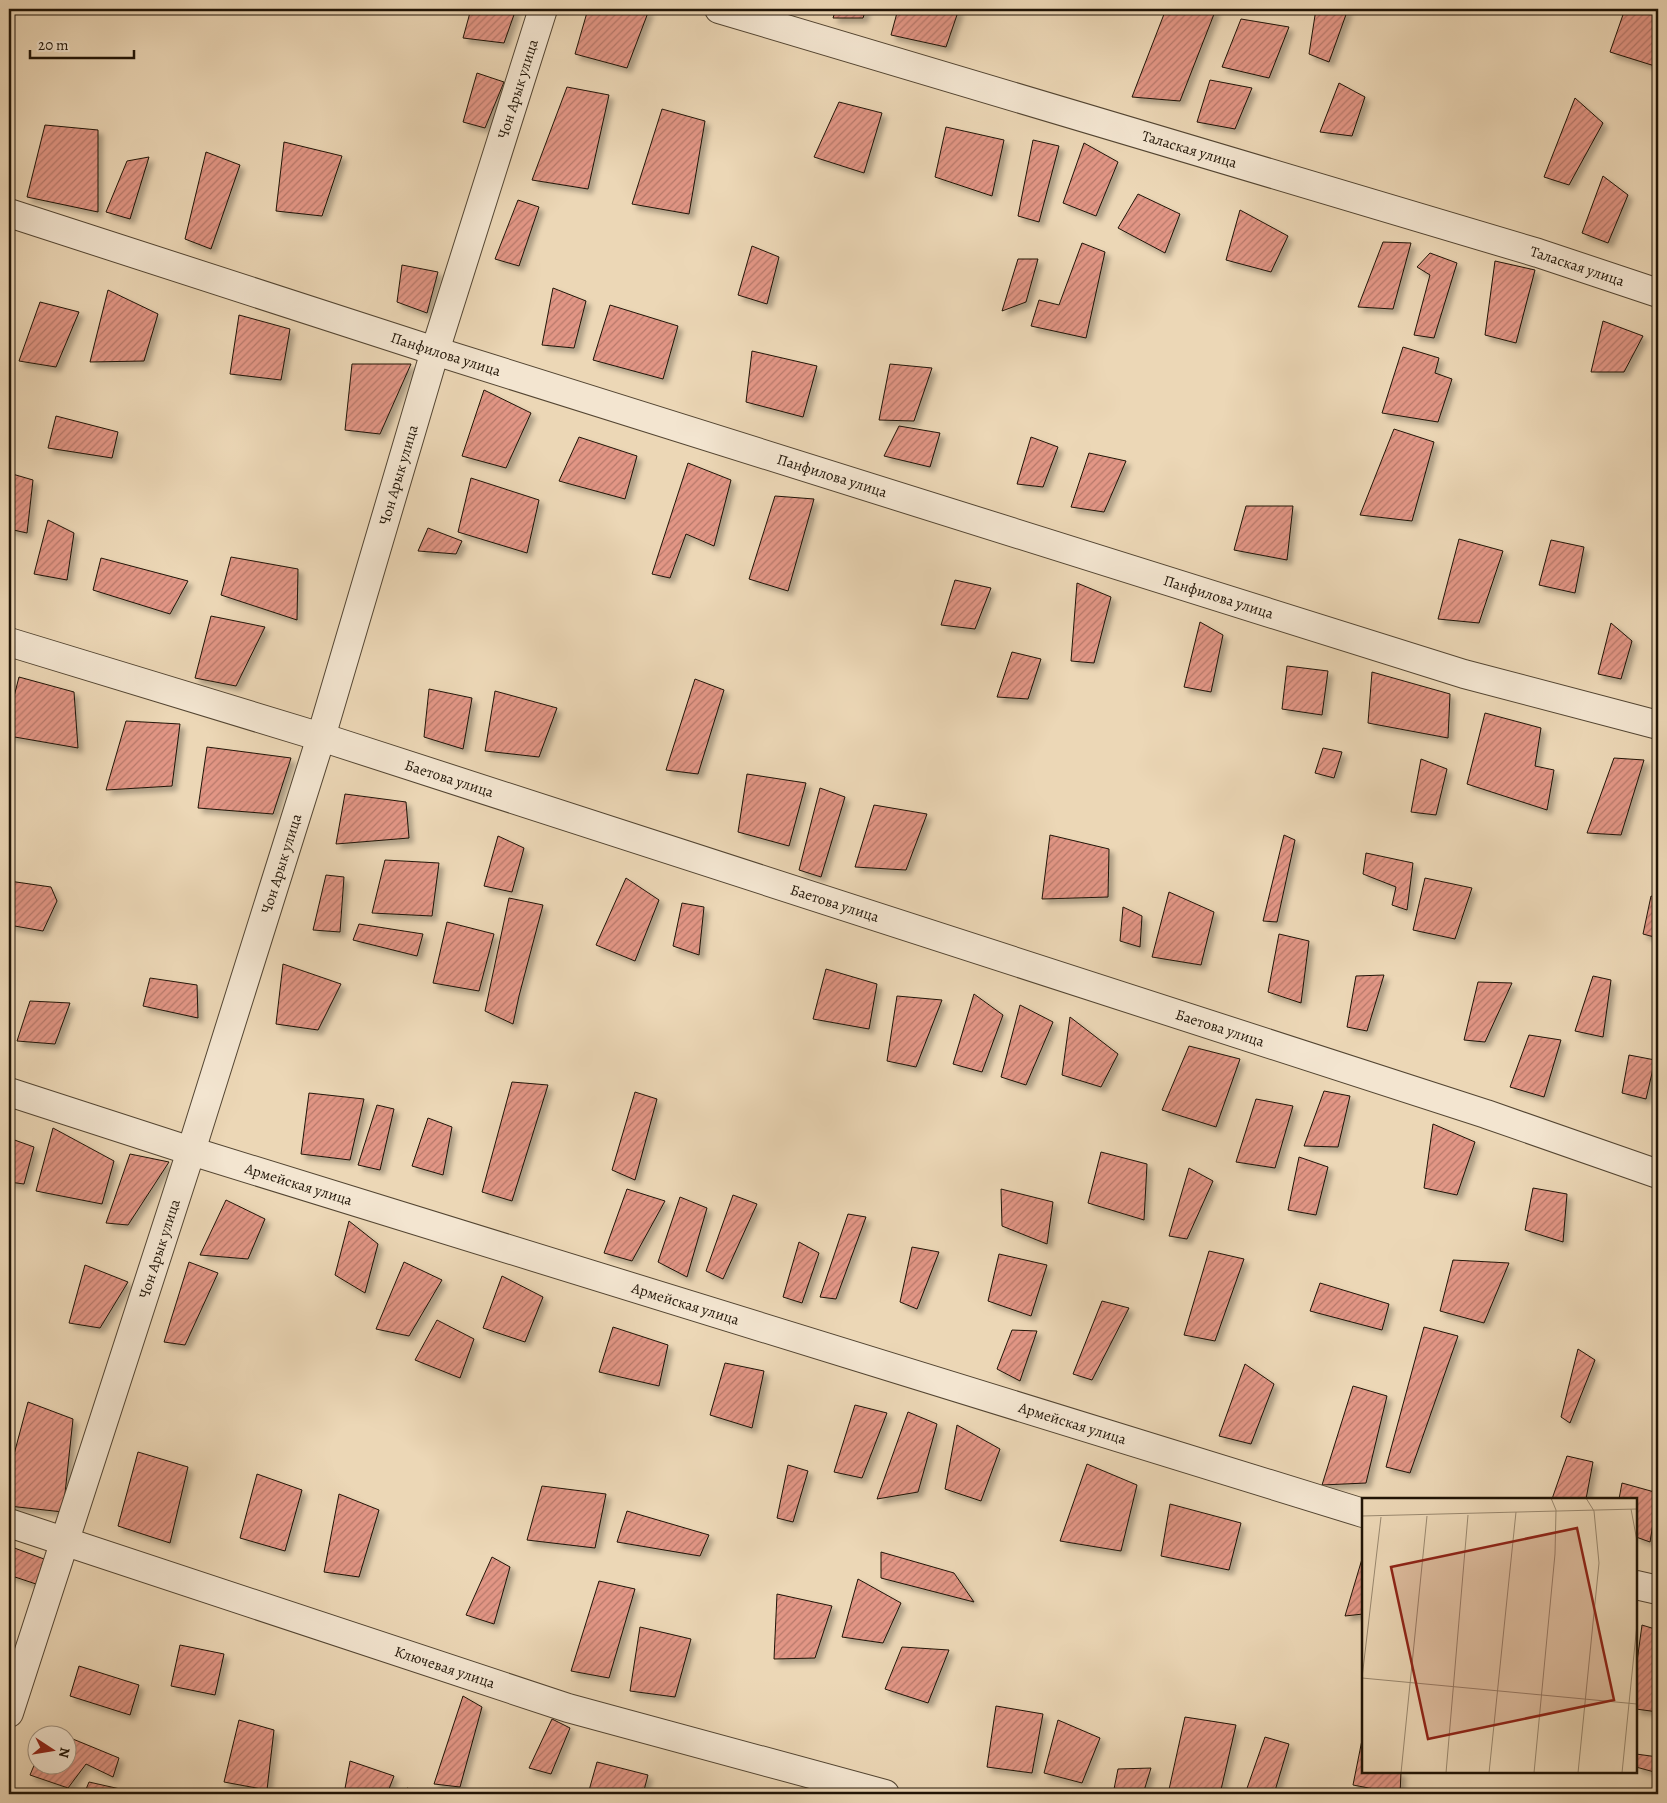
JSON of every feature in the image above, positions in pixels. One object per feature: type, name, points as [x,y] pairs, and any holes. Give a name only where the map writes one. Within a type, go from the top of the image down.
[{"type":"street","name":"Чон Арык улица","points":[[9,1713],[191,1152],[321,737],[436,351],[543,9]]},
{"type":"street","name":"Талаская улица","points":[[719,9],[1519,247],[1658,293]]},
{"type":"street","name":"Панфилова улица","points":[[9,213],[436,351],[1464,674],[1658,725]]},
{"type":"street","name":"Баетова улица","points":[[9,642],[321,737],[1477,1111],[1658,1174]]},
{"type":"street","name":"Армейская улица","points":[[9,1092],[191,1152],[1362,1513]]},
{"type":"street","name":"Ключевая улица","points":[[9,1523],[568,1708],[884,1794]]},
{"type":"street","points":[[1637,1585],[1658,1590]]},
{"type":"building","points":[[471,9],[516,9],[504,43],[463,38]]},
{"type":"building","points":[[588,9],[649,10],[627,68],[575,54]]},
{"type":"building","points":[[836,9],[866,9],[863,18],[833,18]]},
{"type":"building","points":[[898,9],[959,9],[946,47],[891,35]]},
{"type":"building","points":[[1166,9],[1216,9],[1180,101],[1132,97]]},
{"type":"building","points":[[1316,9],[1348,9],[1329,62],[1309,54]]},
{"type":"building","points":[[1625,9],[1658,9],[1658,67],[1610,52]]},
{"type":"building","points":[[1241,19],[1289,27],[1269,78],[1222,67]]},
{"type":"building","points":[[477,73],[504,82],[485,128],[463,122]]},
{"type":"building","points":[[1210,80],[1252,88],[1235,129],[1197,122]]},
{"type":"building","points":[[1339,83],[1365,97],[1352,136],[1320,132]]},
{"type":"building","points":[[567,87],[609,95],[588,189],[532,180]]},
{"type":"building","points":[[1575,98],[1603,123],[1569,185],[1544,177]]},
{"type":"building","points":[[839,102],[882,113],[864,173],[814,157]]},
{"type":"building","points":[[662,109],[705,121],[689,214],[632,204]]},
{"type":"building","points":[[45,125],[98,130],[98,212],[27,197]]},
{"type":"building","points":[[946,127],[1004,140],[992,196],[935,177]]},
{"type":"building","points":[[1033,140],[1059,146],[1039,222],[1018,216]]},
{"type":"building","points":[[284,142],[342,156],[322,216],[276,211]]},
{"type":"building","points":[[1084,143],[1118,162],[1096,216],[1063,203]]},
{"type":"building","points":[[206,152],[240,165],[211,249],[185,239]]},
{"type":"building","points":[[149,157],[130,219],[106,212],[127,161]]},
{"type":"building","points":[[1603,176],[1628,195],[1608,243],[1582,233]]},
{"type":"building","points":[[1138,194],[1180,214],[1165,253],[1118,228]]},
{"type":"building","points":[[518,200],[539,207],[519,266],[495,259]]},
{"type":"building","points":[[1240,210],[1288,236],[1271,272],[1226,260]]},
{"type":"building","points":[[1383,242],[1411,243],[1393,309],[1358,307]]},
{"type":"building","points":[[1082,243],[1105,252],[1086,338],[1031,326],[1039,300],[1059,305]]},
{"type":"building","points":[[752,246],[779,257],[767,304],[738,295]]},
{"type":"building","points":[[1430,253],[1457,263],[1434,338],[1414,335],[1430,275],[1417,267]]},
{"type":"building","points":[[1018,259],[1038,259],[1026,302],[1002,311]]},
{"type":"building","points":[[1495,261],[1535,270],[1516,343],[1485,335]]},
{"type":"building","points":[[402,265],[438,272],[427,313],[397,302]]},
{"type":"building","points":[[553,288],[586,301],[574,348],[542,345]]},
{"type":"building","points":[[108,290],[158,314],[144,361],[90,362]]},
{"type":"building","points":[[40,302],[79,312],[56,367],[19,361]]},
{"type":"building","points":[[610,305],[678,326],[663,379],[593,360]]},
{"type":"building","points":[[239,315],[290,329],[281,380],[230,374]]},
{"type":"building","points":[[1603,321],[1643,336],[1624,372],[1591,372]]},
{"type":"building","points":[[1403,347],[1439,358],[1435,373],[1452,379],[1438,422],[1382,413]]},
{"type":"building","points":[[752,351],[817,366],[803,417],[746,402]]},
{"type":"building","points":[[352,364],[411,364],[380,434],[345,430]]},
{"type":"building","points":[[890,364],[932,368],[914,421],[879,420]]},
{"type":"building","points":[[484,390],[531,413],[506,468],[462,456]]},
{"type":"building","points":[[56,416],[118,432],[112,458],[48,448]]},
{"type":"building","points":[[899,426],[940,433],[930,467],[884,456]]},
{"type":"building","points":[[1394,429],[1434,442],[1412,521],[1360,515]]},
{"type":"building","points":[[579,437],[637,456],[625,499],[559,481]]},
{"type":"building","points":[[1031,437],[1058,447],[1043,487],[1017,484]]},
{"type":"building","points":[[1089,453],[1126,461],[1104,512],[1071,507]]},
{"type":"building","points":[[688,463],[731,480],[714,546],[686,534],[670,578],[652,574]]},
{"type":"building","points":[[9,473],[33,480],[27,533],[9,529]]},
{"type":"building","points":[[471,478],[539,500],[527,553],[458,532]]},
{"type":"building","points":[[775,496],[814,499],[788,591],[749,579]]},
{"type":"building","points":[[1246,506],[1293,506],[1287,560],[1234,550]]},
{"type":"building","points":[[48,520],[74,533],[67,580],[34,574]]},
{"type":"building","points":[[428,528],[462,541],[456,554],[418,551]]},
{"type":"building","points":[[1459,539],[1503,551],[1479,623],[1438,619]]},
{"type":"building","points":[[1551,540],[1584,547],[1575,593],[1539,585]]},
{"type":"building","points":[[231,557],[298,569],[297,620],[221,595]]},
{"type":"building","points":[[101,558],[188,581],[170,614],[93,590]]},
{"type":"building","points":[[955,580],[991,588],[975,629],[941,625]]},
{"type":"building","points":[[1077,583],[1111,597],[1094,663],[1071,661]]},
{"type":"building","points":[[211,616],[265,627],[236,686],[195,678]]},
{"type":"building","points":[[1200,622],[1223,635],[1211,692],[1184,687]]},
{"type":"building","points":[[1611,623],[1632,641],[1621,679],[1598,674]]},
{"type":"building","points":[[1012,652],[1041,659],[1028,699],[997,697]]},
{"type":"building","points":[[1287,666],[1328,671],[1322,715],[1282,709]]},
{"type":"building","points":[[1372,672],[1450,694],[1448,738],[1368,723]]},
{"type":"building","points":[[19,677],[74,692],[78,748],[9,736],[9,716]]},
{"type":"building","points":[[695,679],[724,690],[698,774],[666,770]]},
{"type":"building","points":[[429,689],[472,698],[463,749],[424,737]]},
{"type":"building","points":[[495,691],[557,708],[539,757],[485,751]]},
{"type":"building","points":[[1485,713],[1541,728],[1535,766],[1554,770],[1547,810],[1467,784]]},
{"type":"building","points":[[126,721],[180,724],[172,786],[106,790]]},
{"type":"building","points":[[207,747],[291,758],[273,814],[198,808]]},
{"type":"building","points":[[1323,748],[1342,752],[1334,778],[1315,773]]},
{"type":"building","points":[[1614,758],[1644,760],[1621,835],[1587,833]]},
{"type":"building","points":[[1421,759],[1447,769],[1436,815],[1411,812]]},
{"type":"building","points":[[747,774],[806,783],[789,846],[738,832]]},
{"type":"building","points":[[820,788],[845,797],[821,877],[799,870]]},
{"type":"building","points":[[345,794],[406,802],[409,838],[336,844]]},
{"type":"building","points":[[874,805],[927,814],[906,870],[855,867]]},
{"type":"building","points":[[1050,835],[1109,849],[1108,897],[1042,899]]},
{"type":"building","points":[[1284,835],[1295,840],[1277,922],[1263,921]]},
{"type":"building","points":[[498,836],[524,848],[512,892],[484,886]]},
{"type":"building","points":[[1366,853],[1413,863],[1407,910],[1392,905],[1396,887],[1363,874]]},
{"type":"building","points":[[385,860],[439,863],[432,916],[372,913]]},
{"type":"building","points":[[326,875],[344,877],[340,932],[313,930]]},
{"type":"building","points":[[626,878],[659,900],[635,961],[596,945]]},
{"type":"building","points":[[1425,878],[1472,888],[1455,939],[1413,930]]},
{"type":"building","points":[[9,881],[51,887],[57,901],[43,931],[9,925]]},
{"type":"building","points":[[1169,892],[1214,912],[1201,965],[1152,957]]},
{"type":"building","points":[[1651,896],[1658,898],[1658,938],[1643,934]]},
{"type":"building","points":[[509,898],[543,905],[513,1024],[485,1011]]},
{"type":"building","points":[[682,903],[704,907],[699,955],[673,946]]},
{"type":"building","points":[[1123,907],[1142,916],[1140,947],[1120,941]]},
{"type":"building","points":[[447,922],[494,934],[479,991],[433,983]]},
{"type":"building","points":[[359,924],[423,934],[417,956],[353,940]]},
{"type":"building","points":[[1279,934],[1309,941],[1301,1003],[1268,992]]},
{"type":"building","points":[[283,964],[341,984],[318,1030],[276,1024]]},
{"type":"building","points":[[826,969],[877,984],[869,1029],[813,1019]]},
{"type":"building","points":[[1384,975],[1367,1031],[1347,1027],[1356,976]]},
{"type":"building","points":[[1593,976],[1611,980],[1603,1037],[1575,1031]]},
{"type":"building","points":[[150,978],[197,985],[198,1018],[143,1006]]},
{"type":"building","points":[[1478,982],[1512,983],[1485,1042],[1464,1040]]},
{"type":"building","points":[[974,994],[1003,1015],[982,1072],[953,1064]]},
{"type":"building","points":[[897,996],[942,1000],[916,1067],[887,1061]]},
{"type":"building","points":[[30,1001],[70,1003],[55,1044],[17,1041]]},
{"type":"building","points":[[1020,1005],[1053,1022],[1026,1085],[1001,1077]]},
{"type":"building","points":[[1070,1017],[1118,1054],[1101,1087],[1062,1075]]},
{"type":"building","points":[[1529,1035],[1561,1040],[1544,1097],[1510,1087]]},
{"type":"building","points":[[1189,1046],[1240,1059],[1216,1127],[1162,1110]]},
{"type":"building","points":[[1629,1055],[1655,1060],[1646,1099],[1622,1093]]},
{"type":"building","points":[[512,1082],[548,1085],[512,1201],[482,1192]]},
{"type":"building","points":[[1324,1091],[1350,1096],[1338,1147],[1304,1146]]},
{"type":"building","points":[[635,1092],[657,1099],[635,1180],[612,1170]]},
{"type":"building","points":[[309,1093],[364,1099],[350,1160],[301,1154]]},
{"type":"building","points":[[1256,1099],[1293,1106],[1275,1168],[1236,1162]]},
{"type":"building","points":[[377,1105],[394,1109],[380,1170],[358,1165]]},
{"type":"building","points":[[428,1118],[452,1127],[443,1175],[412,1166]]},
{"type":"building","points":[[1433,1124],[1475,1142],[1457,1195],[1424,1188]]},
{"type":"building","points":[[53,1128],[114,1161],[102,1204],[36,1191]]},
{"type":"building","points":[[9,1138],[34,1147],[24,1184],[9,1182]]},
{"type":"building","points":[[1101,1152],[1147,1164],[1144,1220],[1088,1203]]},
{"type":"building","points":[[130,1154],[169,1162],[128,1225],[106,1223]]},
{"type":"building","points":[[1299,1157],[1328,1167],[1316,1215],[1288,1210]]},
{"type":"building","points":[[1189,1168],[1213,1181],[1187,1239],[1169,1236]]},
{"type":"building","points":[[1533,1188],[1567,1194],[1563,1242],[1525,1230]]},
{"type":"building","points":[[627,1189],[665,1201],[632,1261],[604,1253]]},
{"type":"building","points":[[1001,1189],[1053,1202],[1047,1244],[1002,1226]]},
{"type":"building","points":[[733,1195],[757,1204],[723,1279],[706,1271]]},
{"type":"building","points":[[680,1197],[707,1208],[687,1277],[658,1262]]},
{"type":"building","points":[[226,1200],[265,1219],[248,1259],[200,1255]]},
{"type":"building","points":[[848,1214],[866,1217],[836,1299],[820,1297]]},
{"type":"building","points":[[349,1221],[378,1244],[365,1293],[335,1275]]},
{"type":"building","points":[[799,1242],[819,1253],[802,1303],[783,1297]]},
{"type":"building","points":[[912,1247],[939,1252],[917,1309],[900,1302]]},
{"type":"building","points":[[1209,1251],[1244,1259],[1215,1341],[1184,1335]]},
{"type":"building","points":[[999,1254],[1047,1265],[1031,1316],[988,1301]]},
{"type":"building","points":[[1453,1260],[1509,1263],[1484,1323],[1440,1311]]},
{"type":"building","points":[[189,1262],[218,1273],[185,1345],[164,1342]]},
{"type":"building","points":[[404,1262],[442,1280],[409,1336],[376,1329]]},
{"type":"building","points":[[85,1265],[128,1282],[100,1328],[69,1323]]},
{"type":"building","points":[[502,1276],[543,1297],[525,1342],[483,1328]]},
{"type":"building","points":[[1320,1283],[1389,1304],[1382,1330],[1310,1311]]},
{"type":"building","points":[[1102,1301],[1129,1308],[1092,1380],[1073,1374]]},
{"type":"building","points":[[437,1320],[474,1339],[460,1378],[415,1360]]},
{"type":"building","points":[[613,1327],[668,1345],[659,1386],[599,1372]]},
{"type":"building","points":[[1424,1327],[1458,1336],[1410,1473],[1386,1467]]},
{"type":"building","points":[[1012,1330],[1037,1331],[1020,1381],[997,1369]]},
{"type":"building","points":[[1578,1349],[1595,1360],[1570,1423],[1561,1417]]},
{"type":"building","points":[[725,1363],[764,1371],[752,1428],[710,1415]]},
{"type":"building","points":[[1245,1364],[1274,1384],[1251,1444],[1219,1436]]},
{"type":"building","points":[[1353,1386],[1387,1396],[1366,1483],[1322,1485]]},
{"type":"building","points":[[28,1402],[73,1419],[63,1512],[9,1506],[9,1473]]},
{"type":"building","points":[[855,1405],[887,1413],[862,1478],[834,1472]]},
{"type":"building","points":[[908,1412],[937,1424],[918,1492],[877,1499]]},
{"type":"building","points":[[957,1425],[1000,1449],[981,1501],[945,1489]]},
{"type":"building","points":[[138,1452],[188,1467],[170,1543],[118,1526]]},
{"type":"building","points":[[1567,1456],[1593,1462],[1586,1498],[1552,1498]]},
{"type":"building","points":[[1087,1464],[1137,1485],[1121,1551],[1060,1541]]},
{"type":"building","points":[[788,1465],[808,1471],[793,1522],[777,1518]]},
{"type":"building","points":[[257,1474],[302,1490],[285,1551],[240,1538]]},
{"type":"building","points":[[1622,1483],[1658,1493],[1650,1542],[1637,1537],[1637,1498],[1619,1498]]},
{"type":"building","points":[[542,1486],[606,1494],[595,1548],[527,1540]]},
{"type":"building","points":[[339,1494],[379,1510],[359,1577],[324,1572]]},
{"type":"building","points":[[1170,1504],[1241,1523],[1229,1570],[1161,1556]]},
{"type":"building","points":[[627,1511],[709,1535],[700,1556],[617,1542]]},
{"type":"building","points":[[9,1546],[44,1559],[36,1584],[9,1575]]},
{"type":"building","points":[[881,1552],[954,1573],[974,1602],[881,1578]]},
{"type":"building","points":[[492,1557],[510,1567],[494,1624],[466,1615]]},
{"type":"building","points":[[1362,1559],[1362,1614],[1345,1616]]},
{"type":"building","points":[[858,1579],[901,1603],[883,1643],[842,1637]]},
{"type":"building","points":[[599,1581],[635,1589],[609,1678],[571,1671]]},
{"type":"building","points":[[777,1594],[832,1606],[815,1658],[774,1659]]},
{"type":"building","points":[[1642,1625],[1658,1630],[1658,1712],[1637,1709],[1637,1662]]},
{"type":"building","points":[[640,1627],[691,1639],[675,1697],[630,1691]]},
{"type":"building","points":[[180,1645],[224,1654],[215,1695],[171,1686]]},
{"type":"building","points":[[902,1647],[949,1650],[928,1703],[885,1689]]},
{"type":"building","points":[[79,1666],[139,1685],[130,1715],[70,1696]]},
{"type":"building","points":[[463,1696],[482,1707],[460,1787],[434,1784]]},
{"type":"building","points":[[996,1706],[1043,1714],[1032,1773],[987,1767]]},
{"type":"building","points":[[1185,1717],[1236,1725],[1220,1794],[1168,1794]]},
{"type":"building","points":[[552,1719],[570,1728],[551,1774],[529,1768]]},
{"type":"building","points":[[239,1720],[274,1730],[267,1790],[224,1782]]},
{"type":"building","points":[[1058,1720],[1100,1738],[1082,1783],[1044,1773]]},
{"type":"building","points":[[1265,1737],[1289,1744],[1274,1794],[1245,1794]]},
{"type":"building","points":[[1362,1740],[1362,1773],[1401,1773],[1400,1794],[1353,1785]]},
{"type":"building","points":[[78,1741],[119,1758],[113,1777],[86,1764],[78,1775]]},
{"type":"building","points":[[1637,1754],[1658,1757],[1658,1773],[1637,1767]]},
{"type":"building","points":[[350,1761],[394,1776],[387,1794],[344,1794]]},
{"type":"building","points":[[597,1762],[648,1775],[643,1794],[588,1794]]},
{"type":"building","points":[[1151,1768],[1143,1794],[1113,1794],[1118,1769]]},
{"type":"building","points":[[33,1776],[77,1776],[68,1788]]},
{"type":"building","points":[[89,1782],[129,1791],[129,1794],[84,1794]]},
{"type":"building","points":[[407,1788],[427,1794],[405,1794]]}]
